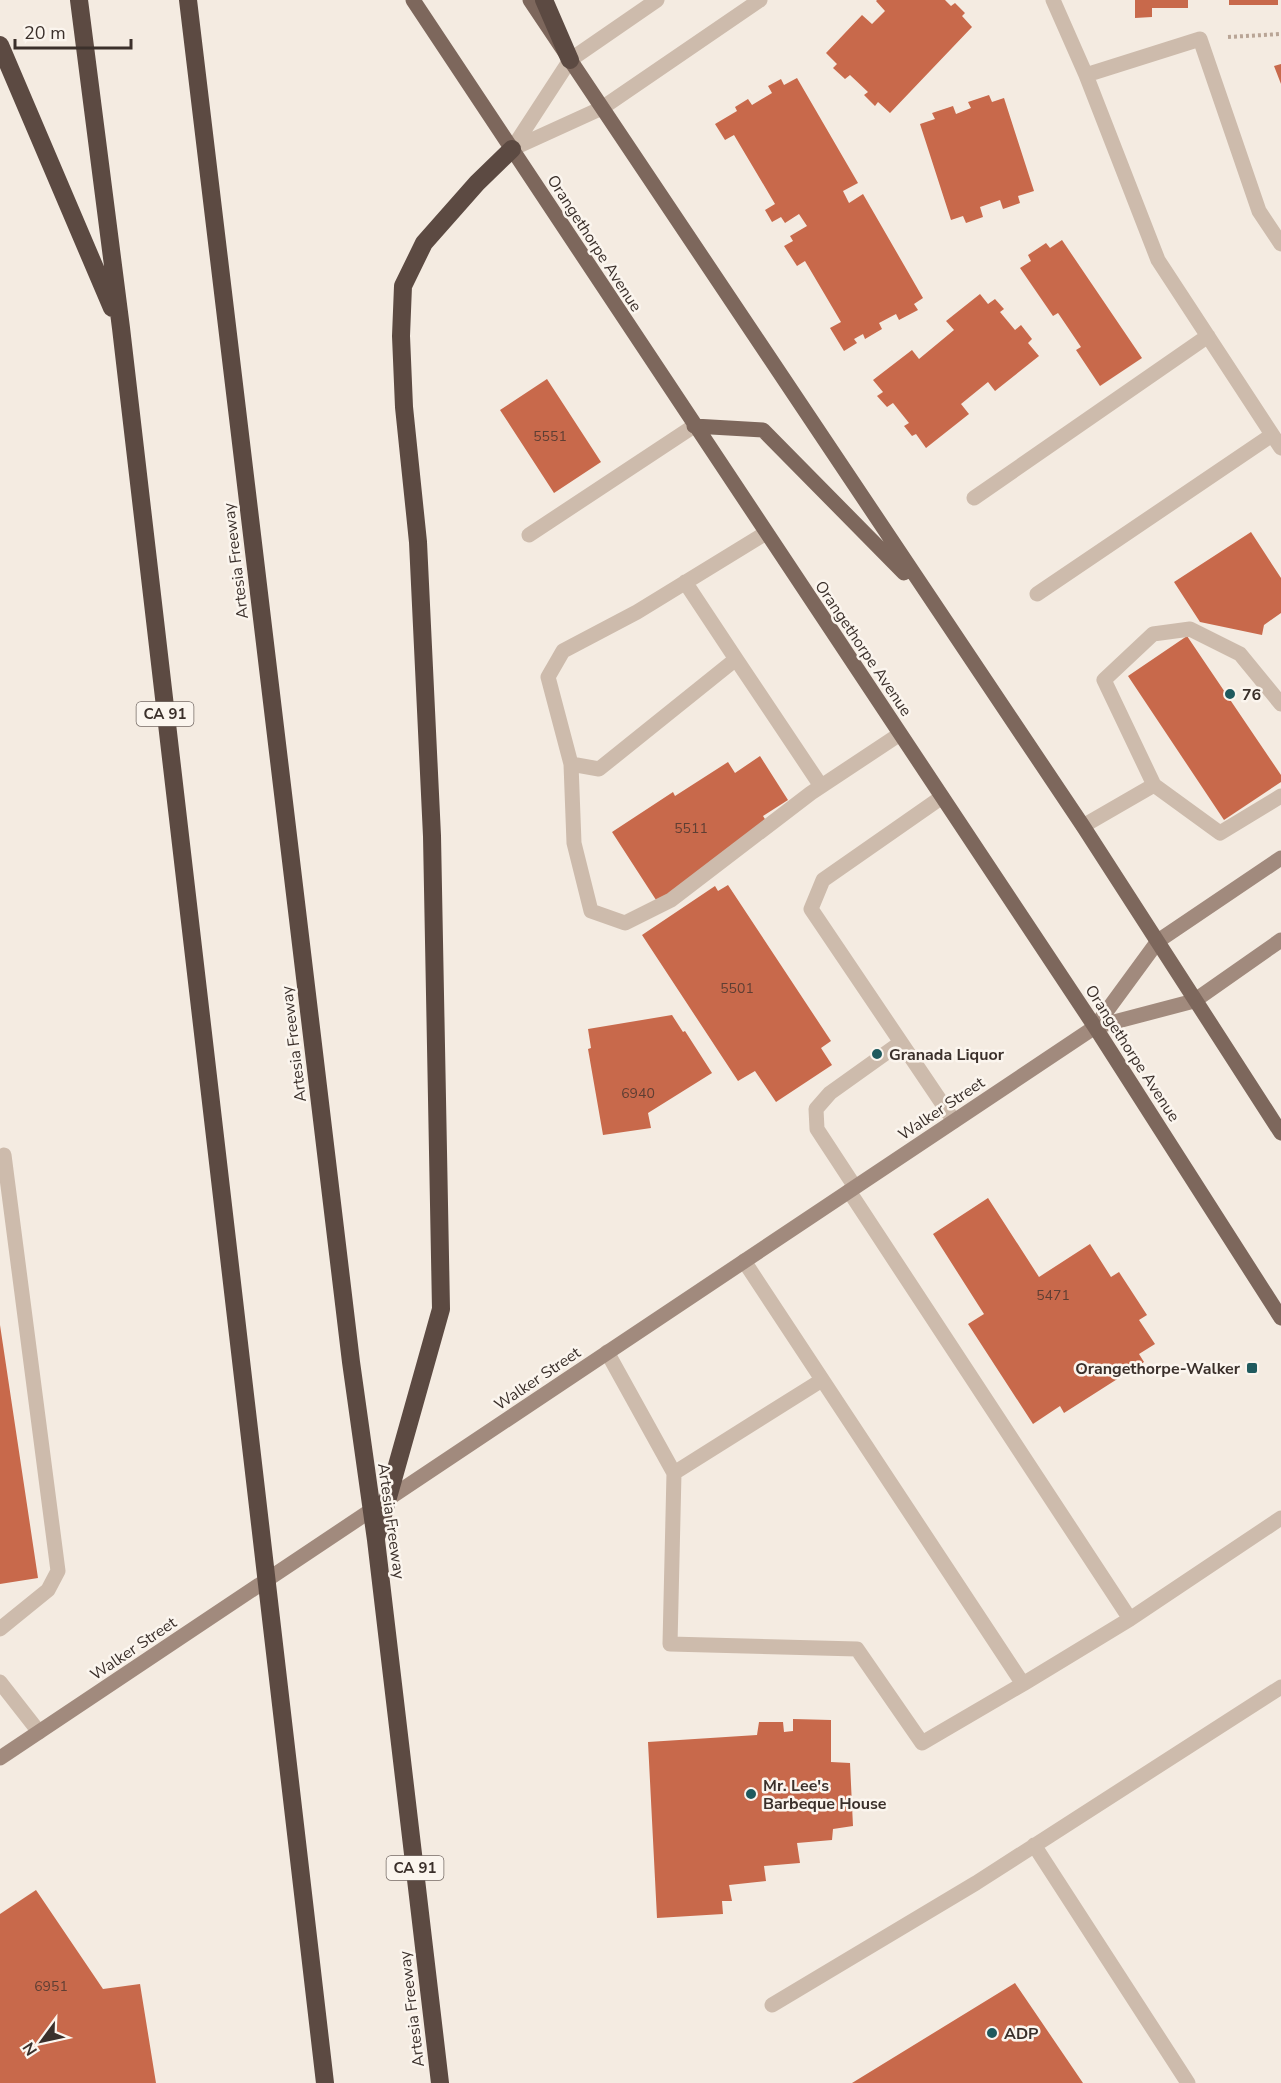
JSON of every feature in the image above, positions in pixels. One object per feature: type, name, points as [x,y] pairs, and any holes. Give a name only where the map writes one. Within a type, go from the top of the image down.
[{"type":"highway","name":"CA 91","points":[[79,0],[121,328],[247,1428],[325,2083]]},
{"type":"highway","name":"Artesia Freeway","points":[[188,0],[440,2083]]},
{"type":"highway","points":[[544,0],[570,60]]},
{"type":"highway","points":[[0,45],[121,328]]},
{"type":"highway","points":[[376,1540],[441,1309],[432,836],[418,542],[404,407],[401,336],[403,286],[424,243],[477,183],[512,149]]},
{"type":"main road","name":"Orangethorpe Avenue","points":[[413,0],[1095,1027],[1281,1318]]},
{"type":"main road","points":[[530,0],[1083,825],[1194,1001],[1281,1133]]},
{"type":"main road","points":[[694,426],[763,430],[929,598]]},
{"type":"main road","name":"Walker Street","points":[[1095,1027],[1158,941],[1281,858]]},
{"type":"main road","name":"Walker Street","points":[[0,1758],[1095,1027],[1194,1001],[1281,940]]},
{"type":"street","points":[[512,149],[570,60],[657,0]]},
{"type":"street","points":[[512,149],[602,108],[760,0]]},
{"type":"street","points":[[1037,594],[1278,443],[1158,260],[1086,75],[1053,0]]},
{"type":"street","points":[[1086,75],[1200,39],[1259,211],[1281,244]]},
{"type":"street","points":[[974,498],[1208,336]]},
{"type":"street","points":[[529,535],[694,426]]},
{"type":"street","points":[[766,533],[637,612],[563,651],[548,677],[571,764],[574,843],[591,911],[626,922],[671,900],[821,786],[900,734]]},
{"type":"street","points":[[685,582],[821,786]]},
{"type":"street","points":[[1281,704],[1240,654],[1190,629],[1153,634],[1104,680],[1154,785],[1220,833],[1281,796]]},
{"type":"street","points":[[571,764],[599,769],[736,659]]},
{"type":"street","points":[[1083,825],[1154,785]]},
{"type":"street","points":[[942,797],[823,880],[811,909],[954,1121]]},
{"type":"street","points":[[900,1043],[830,1093],[816,1109],[817,1129],[852,1189],[1130,1619]]},
{"type":"street","points":[[0,1629],[48,1590],[58,1571],[4,1155]]},
{"type":"street","points":[[744,1261],[1023,1684]]},
{"type":"street","points":[[607,1352],[674,1473],[670,1644],[857,1649],[922,1743],[1130,1619],[1281,1518]]},
{"type":"street","points":[[674,1473],[822,1380]]},
{"type":"street","points":[[0,1682],[39,1732]]},
{"type":"street","points":[[772,2005],[976,1882],[1281,1687]]},
{"type":"street","points":[[1034,1845],[1188,2083]]},
{"type":"path","points":[[1200,39],[1281,34]]},
{"type":"building","points":[[877,0],[945,0],[951,6],[955,3],[965,13],[962,16],[972,27],[890,113],[878,102],[875,106],[864,95],[868,92],[850,75],[845,79],[833,68],[837,64],[826,53],[862,15],[872,24],[885,11]]},
{"type":"building","points":[[1135,0],[1188,0],[1188,8],[1152,8],[1152,17],[1135,18]]},
{"type":"building","points":[[1229,0],[1278,0],[1278,5],[1229,5]]},
{"type":"building","points":[[1281,64],[1281,84],[1274,66]]},
{"type":"building","points":[[797,78],[858,183],[843,191],[849,203],[863,194],[923,298],[914,304],[918,310],[899,320],[896,314],[879,323],[882,329],[865,339],[863,334],[854,339],[857,343],[844,351],[830,328],[841,322],[805,261],[797,266],[784,246],[793,241],[790,236],[807,226],[799,214],[785,223],[781,217],[772,222],[765,210],[775,204],[734,135],[725,140],[715,124],[737,111],[735,107],[748,99],[752,105],[772,93],[768,86],[781,79],[784,85]]},
{"type":"building","points":[[989,95],[992,102],[1004,98],[1034,191],[1018,196],[1020,203],[1003,209],[1000,200],[980,207],[983,217],[966,223],[963,216],[951,220],[920,124],[935,119],[932,113],[953,106],[956,114],[971,108],[968,102]]},
{"type":"building","points":[[1062,240],[1142,358],[1100,386],[1076,350],[1081,347],[1058,313],[1053,316],[1020,268],[1031,261],[1028,255],[1046,243],[1050,248]]},
{"type":"building","points":[[980,294],[988,304],[995,299],[1004,309],[1000,312],[1015,330],[1021,325],[1032,339],[1028,343],[1039,356],[995,391],[988,382],[961,404],[969,414],[926,448],[916,434],[912,436],[904,426],[909,423],[893,403],[887,407],[877,396],[883,392],[873,380],[912,350],[919,359],[954,330],[946,321]]},
{"type":"building","points":[[547,379],[601,462],[554,493],[500,410]]},
{"type":"building","points":[[1251,532],[1281,578],[1281,613],[1264,625],[1262,635],[1200,622],[1174,582]]},
{"type":"building","points":[[1187,636],[1281,775],[1281,782],[1224,820],[1128,676]]},
{"type":"building","points":[[760,756],[788,800],[763,816],[768,824],[658,903],[612,832],[673,792],[675,796],[728,762],[735,773]]},
{"type":"building","points":[[728,885],[831,1041],[821,1048],[832,1065],[776,1102],[755,1071],[738,1081],[642,935],[715,886],[718,891]]},
{"type":"building","points":[[672,1015],[712,1073],[648,1113],[651,1128],[603,1135],[588,1049],[591,1048],[588,1029]]},
{"type":"building","points":[[988,1198],[1039,1277],[1090,1244],[1111,1277],[1119,1272],[1147,1315],[1139,1320],[1155,1344],[1139,1354],[1144,1362],[1064,1413],[1060,1406],[1033,1424],[968,1324],[984,1314],[933,1234]]},
{"type":"building","points":[[0,1325],[38,1578],[0,1584]]},
{"type":"building","name":"Mr. Lee's Barbeque House","points":[[793,1719],[831,1720],[831,1762],[850,1763],[853,1826],[833,1829],[832,1840],[797,1843],[800,1863],[764,1866],[766,1881],[729,1885],[732,1901],[722,1901],[723,1914],[657,1918],[648,1742],[757,1735],[759,1722],[783,1722],[784,1732],[793,1731]]},
{"type":"building","points":[[36,1890],[103,1989],[140,1984],[156,2083],[0,2083],[0,1914]]},
{"type":"building","name":"ADP","points":[[1015,1983],[1083,2083],[852,2083]]},
{"type":"place","name":"76","points":[[1230,694]]},
{"type":"place","name":"Granada Liquor","points":[[877,1054]]},
{"type":"place","name":"Orangethorpe-Walker","points":[[1252,1368]]},
{"type":"place","name":"Mr. Lee's Barbeque House","points":[[751,1794]]},
{"type":"place","name":"ADP","points":[[992,2033]]}]
